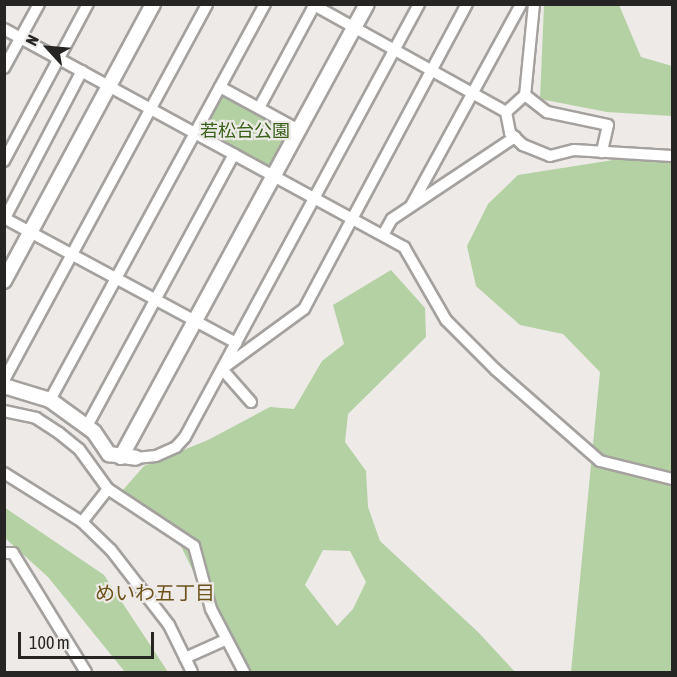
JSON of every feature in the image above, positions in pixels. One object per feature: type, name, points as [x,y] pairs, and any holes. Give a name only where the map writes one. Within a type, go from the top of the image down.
[{"type":"street","points":[[4,68],[39,4]]},
{"type":"street","points":[[4,161],[88,4]]},
{"type":"street","points":[[4,281],[153,4]]},
{"type":"street","points":[[4,380],[207,4]]},
{"type":"street","points":[[50,400],[265,4]]},
{"type":"street","points":[[121,458],[367,4]]},
{"type":"street","points":[[4,386],[50,400],[87,426],[109,454],[121,458],[156,456],[176,447],[222,369],[419,4]]},
{"type":"street","points":[[222,369],[304,309],[467,4]]},
{"type":"street","points":[[411,206],[521,4]]},
{"type":"street","points":[[506,112],[525,95],[534,4]]},
{"type":"street","points":[[259,108],[314,5],[506,112]]},
{"type":"street","points":[[4,29],[404,247],[446,320],[496,370],[600,461],[672,479]]},
{"type":"street","points":[[82,71],[5,218],[236,343]]},
{"type":"street","points":[[220,87],[299,130]]},
{"type":"street","points":[[525,95],[547,112],[609,125],[603,152]]},
{"type":"street","points":[[506,112],[510,133],[550,156],[574,150],[672,156]]},
{"type":"street","points":[[382,235],[392,219],[515,137]]},
{"type":"street","points":[[87,426],[234,154]]},
{"type":"street","points":[[222,369],[251,402]]},
{"type":"street","points":[[4,411],[36,418],[59,433],[79,449],[108,489],[194,546],[211,609],[244,672]]},
{"type":"street","points":[[4,473],[82,522],[143,586],[169,625],[192,672]]},
{"type":"street","points":[[82,522],[108,489]]},
{"type":"street","points":[[4,553],[13,553],[86,672]]},
{"type":"street","points":[[185,658],[225,639]]},
{"type":"green space","points":[[544,5],[619,5],[641,57],[672,66],[672,116],[607,112],[540,99]]},
{"type":"green space","name":"若松台公園","points":[[225,96],[287,129],[289,137],[272,165],[267,167],[205,133],[202,126],[217,99]]},
{"type":"green space","points":[[645,155],[672,159],[672,672],[571,672],[600,372],[563,334],[520,325],[476,286],[467,246],[488,204],[518,175]]},
{"type":"green space","points":[[391,270],[425,308],[426,337],[348,414],[345,442],[366,471],[368,507],[380,541],[478,632],[515,672],[251,672],[207,600],[178,540],[123,490],[144,466],[208,440],[270,407],[294,409],[322,361],[344,344],[333,305]],"holes":[[[323,550],[350,551],[366,582],[353,609],[337,626],[305,585]]]},
{"type":"green space","points":[[4,507],[104,575],[168,672],[125,672],[48,577],[5,538]]},
{"type":"district","name":"めいわ五丁目","points":[[155,592]]}]
